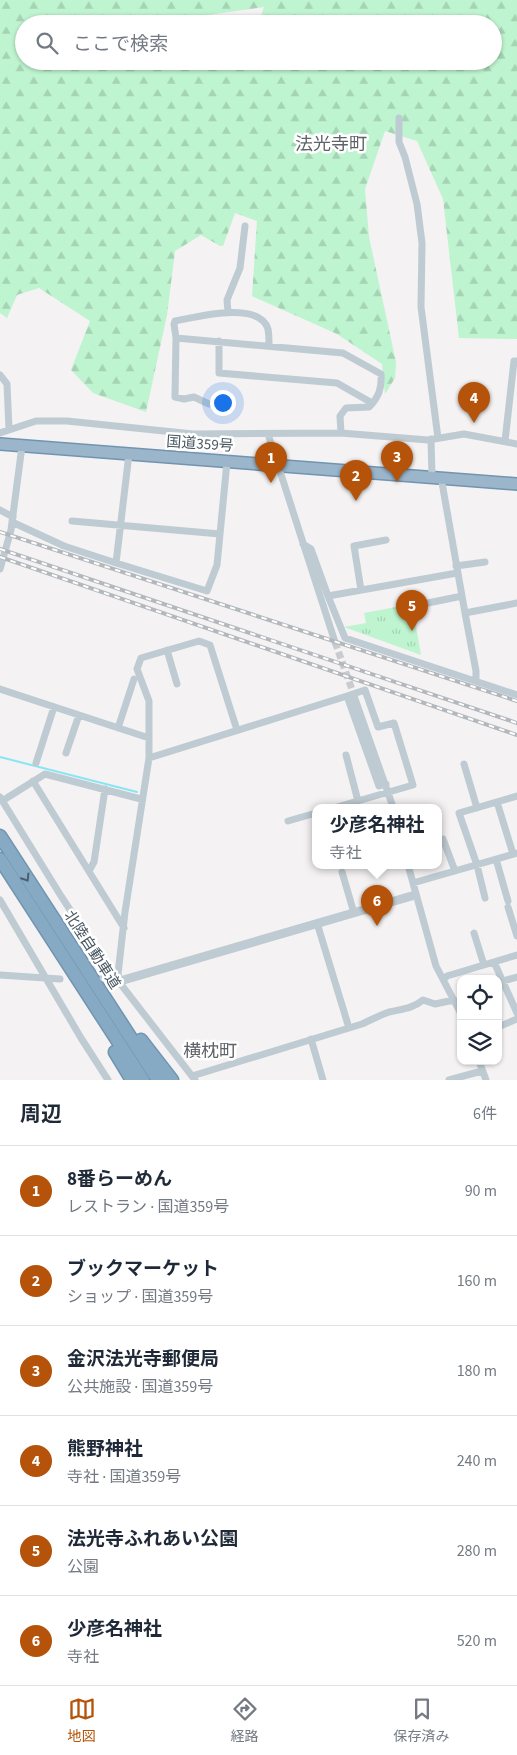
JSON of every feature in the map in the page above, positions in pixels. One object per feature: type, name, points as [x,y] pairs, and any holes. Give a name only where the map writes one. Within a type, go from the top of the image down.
[{"type":"highway","name":"国道359号","points":[[0,444],[517,484]]},
{"type":"highway","name":"北陸自動車道","points":[[0,836],[68,944],[158,1080]]},
{"type":"highway","name":"北陸自動車道","points":[[0,859],[143,1080]]},
{"type":"highway","points":[[12,878],[132,1080]]},
{"type":"highway","points":[[68,944],[172,1080]]},
{"type":"street","points":[[399,118],[399,142],[405,157],[417,204],[422,243],[421,307],[435,438],[437,477],[466,613],[476,681]]},
{"type":"street","points":[[228,312],[228,300],[240,268],[245,226]]},
{"type":"street","points":[[209,404],[194,398],[184,399],[176,396],[176,338],[174,324],[176,321],[239,311],[262,320],[268,328],[269,345]]},
{"type":"street","points":[[176,338],[269,345],[342,354],[380,374],[382,387],[369,407],[346,408],[340,416],[341,433]]},
{"type":"street","points":[[219,342],[219,373],[337,383],[372,403]]},
{"type":"street","points":[[505,442],[514,361],[517,361]]},
{"type":"street","points":[[0,375],[6,384],[9,429]]},
{"type":"street","points":[[0,433],[36,421],[67,420],[162,432],[341,433],[435,438],[464,434],[517,444]]},
{"type":"street","points":[[268,434],[335,642]]},
{"type":"street","points":[[0,569],[13,520],[22,446]]},
{"type":"street","points":[[116,563],[129,454]]},
{"type":"street","points":[[0,510],[13,520],[64,546],[207,591],[217,565],[227,462]]},
{"type":"street","points":[[72,521],[220,534]]},
{"type":"street","points":[[361,590],[354,546],[386,540]]},
{"type":"street","points":[[303,544],[311,550],[345,638],[517,695]]},
{"type":"street","points":[[328,596],[485,562]]},
{"type":"street","points":[[428,603],[462,596]]},
{"type":"street","points":[[466,613],[517,603]]},
{"type":"street","points":[[120,981],[118,974],[141,799],[149,758],[148,701],[138,669],[141,658],[199,641],[210,645],[237,730]]},
{"type":"street","points":[[167,650],[177,684]]},
{"type":"street","points":[[118,728],[134,678]]},
{"type":"street","points":[[0,688],[149,738]]},
{"type":"street","points":[[149,758],[365,690],[378,727],[394,723],[413,785],[349,804]]},
{"type":"street","points":[[347,696],[379,786],[386,784]]},
{"type":"street","points":[[355,698],[392,804]]},
{"type":"street","points":[[36,763],[54,707]]},
{"type":"street","points":[[66,753],[79,715]]},
{"type":"street","points":[[346,755],[358,801]]},
{"type":"street","points":[[464,764],[477,808]]},
{"type":"street","points":[[141,799],[46,774],[1,799],[109,969],[194,1078],[348,1028],[387,1013],[410,1008],[423,1000],[434,1004],[454,1000]]},
{"type":"street","points":[[33,781],[124,928]]},
{"type":"street","points":[[90,871],[94,862],[105,789]]},
{"type":"street","points":[[485,898],[477,864],[459,813],[517,796]]},
{"type":"street","points":[[413,883],[515,853],[497,802]]},
{"type":"street","points":[[288,821],[312,815]]},
{"type":"street","points":[[443,839],[454,871]]},
{"type":"street","points":[[496,859],[517,936]]},
{"type":"street","points":[[409,869],[436,966],[457,1006]]},
{"type":"street","points":[[342,872],[354,913]]},
{"type":"street","points":[[103,978],[120,981],[415,895]]},
{"type":"street","points":[[0,900],[81,1038],[108,1080]]},
{"type":"street","points":[[317,923],[348,1028]]},
{"type":"street","points":[[474,933],[484,965]]},
{"type":"street","points":[[444,979],[447,976],[517,955]]},
{"type":"street","points":[[494,962],[517,1013]]},
{"type":"street","points":[[0,975],[60,979]]},
{"type":"street","points":[[503,981],[517,977]]},
{"type":"street","points":[[502,1025],[517,1019]]},
{"type":"street","points":[[311,1040],[323,1080]]},
{"type":"street","points":[[480,1065],[486,1080]]},
{"type":"street","points":[[449,1080],[482,1071]]},
{"type":"green space","points":[[0,0],[517,0],[517,339],[459,338],[443,199],[417,141],[385,131],[365,189],[369,237],[396,362],[395,378],[385,394],[382,364],[337,334],[252,296],[257,221],[235,213],[223,246],[201,235],[175,251],[167,315],[146,412],[93,393],[71,370],[90,321],[39,288],[17,295],[7,318],[0,313]]},
{"type":"green space","points":[[412,604],[421,655],[344,627],[366,623],[364,613]]},
{"type":"waterway","points":[[0,757],[137,792]]},
{"type":"tunnel","points":[[335,642],[355,698]]},
{"type":"railway","points":[[0,532],[517,701]]},
{"type":"railway","points":[[0,549],[517,723]]},
{"type":"railway","points":[[0,557],[517,735]]},
{"type":"place","name":"熊野神社","points":[[474,423]]},
{"type":"place","name":"金沢法光寺郵便局","points":[[397,482]]},
{"type":"place","name":"8番らーめん","points":[[271,483]]},
{"type":"place","name":"ブックマーケット","points":[[356,501]]},
{"type":"place","name":"法光寺ふれあい公園","points":[[412,631]]},
{"type":"place","name":"少彦名神社","points":[[377,926]]},
{"type":"district","name":"法光寺町","points":[[331,144]]},
{"type":"district","name":"横枕町","points":[[210,1051]]}]
